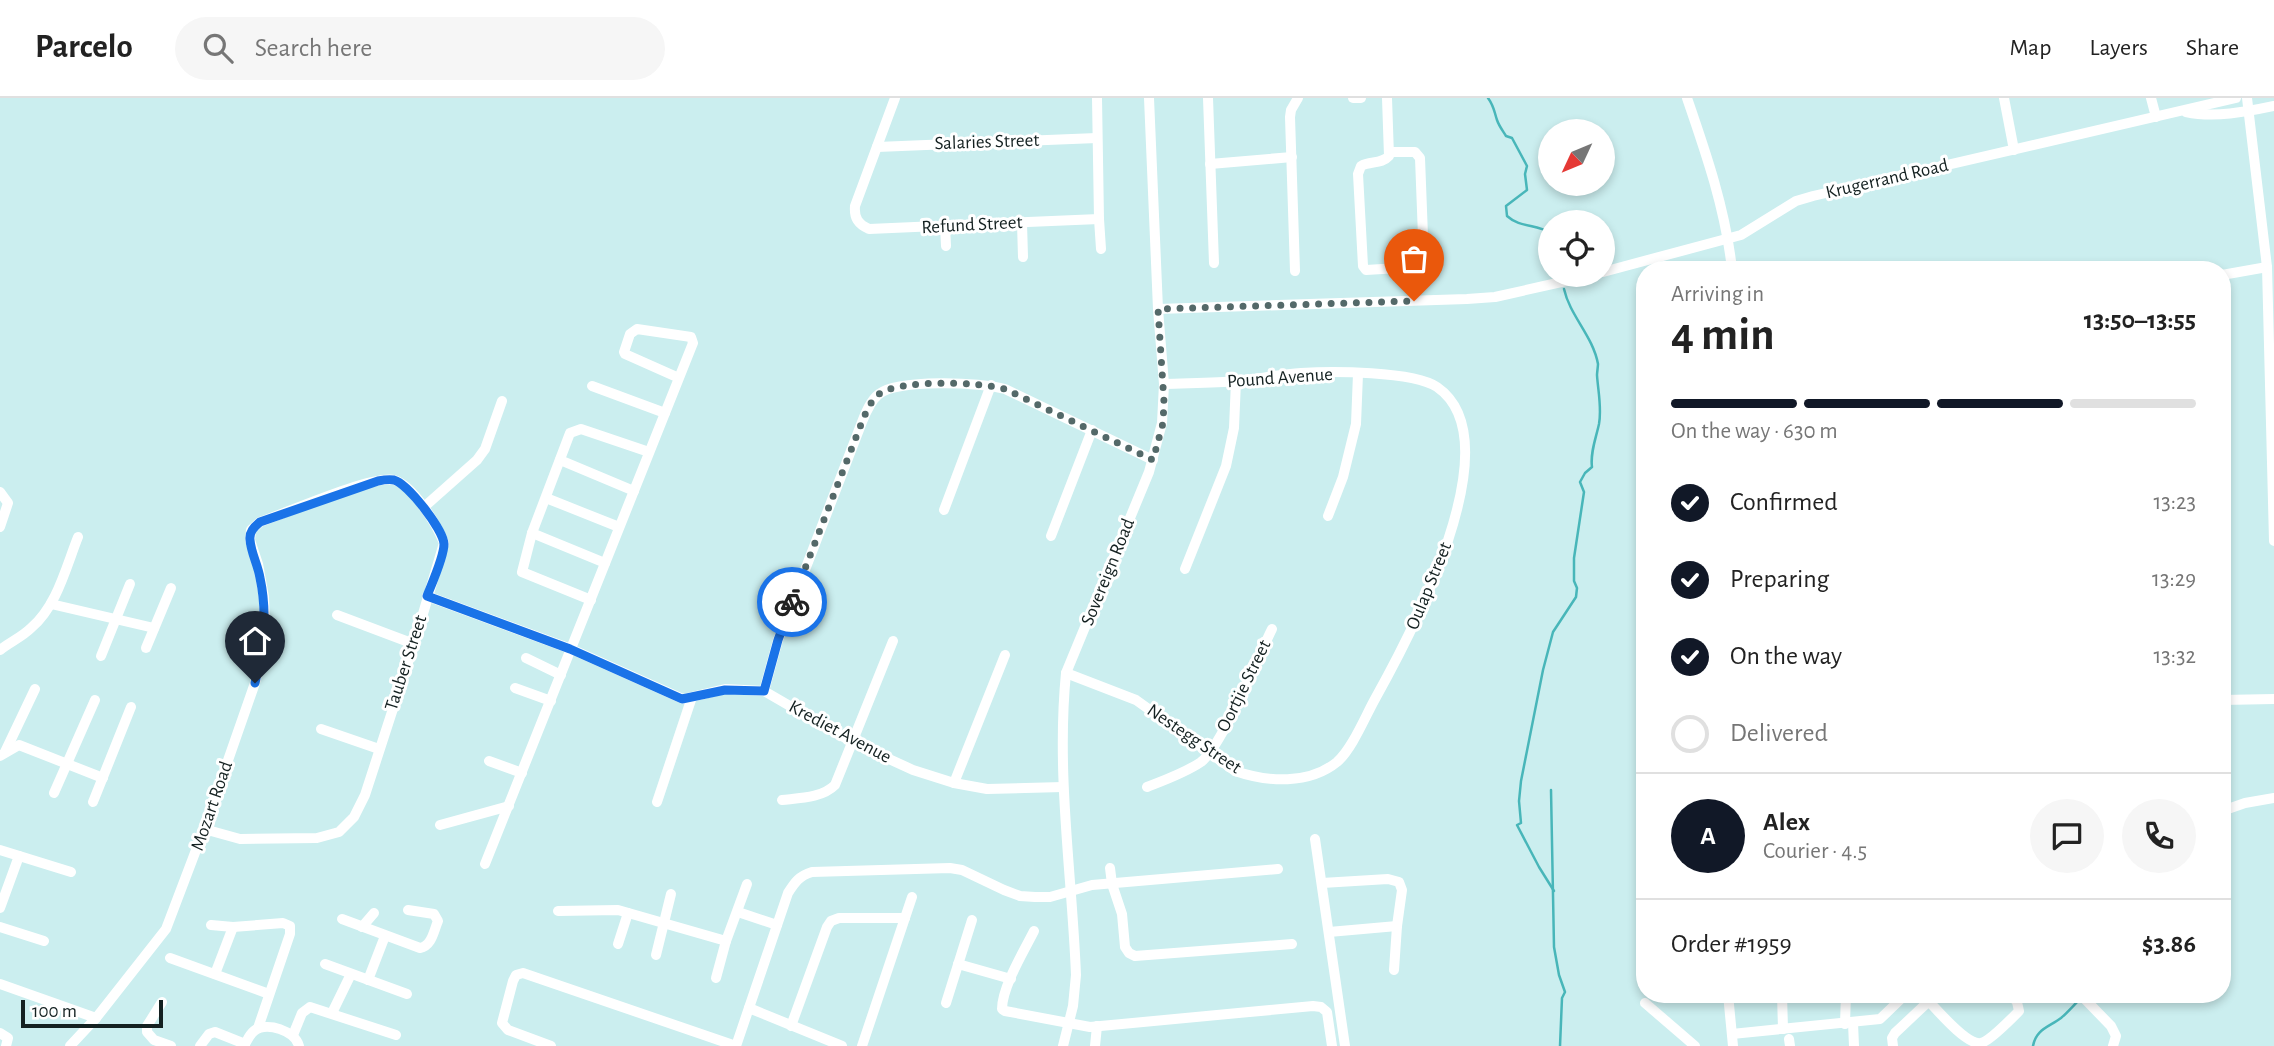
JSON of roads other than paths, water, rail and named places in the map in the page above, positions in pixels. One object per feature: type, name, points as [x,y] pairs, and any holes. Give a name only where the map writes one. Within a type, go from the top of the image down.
[{"type":"street","name":"Refund Street","points":[[895,98],[855,206],[856,219],[862,226],[869,229],[1099,219]]},
{"type":"street","points":[[1097,98],[1101,249]]},
{"type":"street","name":"Sovereign Road","points":[[1063,1046],[1073,1006],[1076,975],[1063,787],[1063,704],[1066,673],[1153,460],[1163,423],[1164,384],[1149,98]]},
{"type":"street","points":[[1208,98],[1214,263]]},
{"type":"street","points":[[1295,271],[1291,110],[1298,98]]},
{"type":"street","points":[[1353,98],[1361,98]]},
{"type":"street","points":[[1387,98],[1390,156],[1382,161],[1364,164],[1358,174],[1363,266],[1366,270],[1415,267],[1424,262],[1420,158],[1415,152],[1390,152]]},
{"type":"street","points":[[1687,98],[1710,168],[1731,261]]},
{"type":"street","points":[[2004,98],[2014,150]]},
{"type":"street","points":[[2151,98],[2156,117]]},
{"type":"street","name":"Krugerrand Road","points":[[1643,261],[1741,235],[1796,201],[2236,98]]},
{"type":"street","points":[[2247,98],[2267,267],[2274,541]]},
{"type":"street","name":"Krugerrand Road","points":[[2182,111],[2208,114],[2274,106]]},
{"type":"street","name":"Salaries Street","points":[[877,147],[1097,138]]},
{"type":"street","points":[[1210,164],[1292,157]]},
{"type":"street","points":[[1022,223],[1023,257]]},
{"type":"street","points":[[945,226],[946,246]]},
{"type":"street","name":"Krugerrand Road","points":[[1615,269],[1636,263]]},
{"type":"street","points":[[2231,273],[2267,267]]},
{"type":"street","points":[[1158,309],[1481,298],[1541,287]]},
{"type":"street","points":[[485,864],[693,343],[691,337],[637,329],[630,334],[625,354],[679,378]]},
{"type":"street","name":"Pound Avenue","points":[[1164,384],[1237,381],[1301,373],[1414,378],[1437,387]]},
{"type":"street","points":[[1328,516],[1343,477],[1356,424],[1358,374]]},
{"type":"street","points":[[1185,569],[1226,466],[1234,428],[1237,381]]},
{"type":"street","points":[[764,691],[778,640],[862,422],[876,396],[885,390],[898,386],[971,383],[991,385],[1005,389],[1153,460]]},
{"type":"street","points":[[944,510],[991,385]]},
{"type":"street","points":[[593,386],[665,413]]},
{"type":"street","name":"Oulap Street","points":[[1325,769],[1338,761],[1348,747],[1399,656],[1436,577],[1459,505],[1464,460],[1463,423],[1454,405],[1437,387]]},
{"type":"street","points":[[424,507],[477,460],[485,449],[502,401]]},
{"type":"street","points":[[591,600],[522,572],[532,533],[570,433],[581,429],[649,452]]},
{"type":"street","points":[[1051,536],[1092,430]]},
{"type":"street","points":[[560,460],[634,491]]},
{"type":"street","name":"Tauber Street","points":[[204,829],[240,839],[317,838],[339,832],[354,817],[365,794],[414,645],[444,542],[424,507],[402,484],[393,480],[378,481],[260,522],[250,533]]},
{"type":"street","points":[[0,492],[8,503],[0,527]]},
{"type":"street","points":[[546,498],[620,527]]},
{"type":"street","name":"Mozart Road","points":[[70,1046],[96,1018],[166,929],[204,829],[255,683],[263,647],[264,597],[250,533]]},
{"type":"street","points":[[532,533],[605,563]]},
{"type":"street","points":[[0,650],[32,628],[51,604],[79,537]]},
{"type":"street","points":[[101,656],[130,584]]},
{"type":"street","points":[[146,648],[171,588]]},
{"type":"street","name":"Krediet Avenue","points":[[427,596],[570,649],[682,699],[704,692],[764,691],[852,742],[913,770],[954,783],[987,789],[1063,787]]},
{"type":"street","points":[[51,604],[154,628]]},
{"type":"street","points":[[337,615],[414,645]]},
{"type":"street","name":"Oortjie Street","points":[[1147,787],[1191,768],[1210,753],[1272,629]]},
{"type":"street","points":[[782,800],[829,791],[835,785],[892,641]]},
{"type":"street","points":[[954,783],[1005,655]]},
{"type":"street","points":[[526,658],[561,675]]},
{"type":"street","name":"Nestegg Street","points":[[1066,673],[1136,700],[1236,771],[1276,780],[1301,778],[1325,769]]},
{"type":"street","points":[[515,688],[551,701]]},
{"type":"street","points":[[2,754],[35,689]]},
{"type":"street","points":[[657,803],[692,698]]},
{"type":"street","points":[[2231,701],[2274,699]]},
{"type":"street","points":[[54,793],[95,700]]},
{"type":"street","points":[[93,802],[131,708]]},
{"type":"street","points":[[321,729],[379,749]]},
{"type":"street","points":[[2,754],[19,745],[103,778]]},
{"type":"street","points":[[489,761],[522,773]]},
{"type":"street","points":[[2231,808],[2274,798]]},
{"type":"street","points":[[440,825],[509,807]]},
{"type":"street","points":[[1315,839],[1345,1046]]},
{"type":"street","points":[[0,850],[71,872]]},
{"type":"street","points":[[0,908],[19,856]]},
{"type":"street","points":[[551,1046],[504,1028],[503,1013],[516,975],[523,973],[736,1046],[788,893],[795,881],[812,872],[950,867],[1020,896],[1050,897],[1091,885],[1278,869]]},
{"type":"street","points":[[1110,868],[1112,884],[1122,914],[1125,947],[1135,956],[1292,944]]},
{"type":"street","points":[[1321,883],[1388,879],[1399,882],[1402,890],[1394,970]]},
{"type":"street","points":[[716,978],[747,884]]},
{"type":"street","points":[[656,955],[671,894]]},
{"type":"street","points":[[862,1046],[912,897]]},
{"type":"street","points":[[558,911],[607,909],[664,922],[726,941]]},
{"type":"street","points":[[342,919],[384,936],[420,948],[425,947],[438,920],[434,915],[408,910]]},
{"type":"street","points":[[738,912],[777,925]]},
{"type":"street","points":[[362,927],[374,913]]},
{"type":"street","points":[[618,944],[628,913]]},
{"type":"street","points":[[791,1026],[831,921],[839,918],[905,918]]},
{"type":"street","points":[[946,1003],[972,920]]},
{"type":"street","points":[[211,925],[233,927],[283,923],[290,926],[290,934],[258,1028]]},
{"type":"street","points":[[1329,932],[1397,926]]},
{"type":"street","points":[[0,927],[44,942]]},
{"type":"street","points":[[215,974],[233,927]]},
{"type":"street","points":[[1034,931],[1011,979],[1002,1009],[1068,1024],[1097,1026],[1313,1006],[1321,1007],[1327,1012],[1332,1046]]},
{"type":"street","points":[[368,980],[384,936]]},
{"type":"street","points":[[170,958],[269,994]]},
{"type":"street","points":[[325,964],[407,994]]},
{"type":"street","points":[[958,964],[1011,979]]},
{"type":"street","points":[[332,1013],[351,974]]},
{"type":"street","points":[[0,984],[96,1018]]},
{"type":"street","points":[[162,1002],[147,1026],[147,1032],[155,1040],[171,1046]]},
{"type":"street","points":[[1646,1003],[1695,1046]]},
{"type":"street","points":[[1729,1003],[1733,1046]]},
{"type":"street","points":[[1782,1003],[1783,1029]]},
{"type":"street","points":[[1847,1003],[1854,1046]]},
{"type":"street","points":[[1732,1034],[1880,1019],[1897,1003]]},
{"type":"street","points":[[1894,1046],[1892,1038],[1895,1032],[1921,1003]]},
{"type":"street","points":[[1932,1003],[1967,1040],[1979,1043],[1986,1041],[2019,1011],[2018,1003]]},
{"type":"street","points":[[2089,1003],[2111,1026],[2116,1036],[2113,1046]]},
{"type":"street","points":[[293,1035],[305,1009],[310,1007],[396,1035]]},
{"type":"street","points":[[749,1008],[842,1046]]},
{"type":"street","points":[[1095,1046],[1097,1026]]},
{"type":"street","points":[[200,1046],[209,1034],[215,1032],[244,1045],[252,1032],[258,1028],[270,1027],[293,1035],[299,1046]]},
{"type":"street","points":[[0,1033],[8,1038],[6,1046]]},
{"type":"waterway","points":[[1488,98],[1500,126],[1506,136],[1512,138],[1527,166],[1527,190],[1506,206],[1507,216],[1517,222],[1538,227]]},
{"type":"waterway","points":[[1554,891],[1517,825],[1521,823],[1521,781],[1543,670],[1553,632],[1576,597],[1574,558],[1584,492],[1580,482],[1592,467],[1599,424],[1598,364],[1564,289]]},
{"type":"waterway","points":[[1551,790],[1554,947],[1565,992],[1562,998],[1560,1046]]},
{"type":"waterway","points":[[2033,1046],[2040,1032],[2061,1018],[2076,1003]]}]
